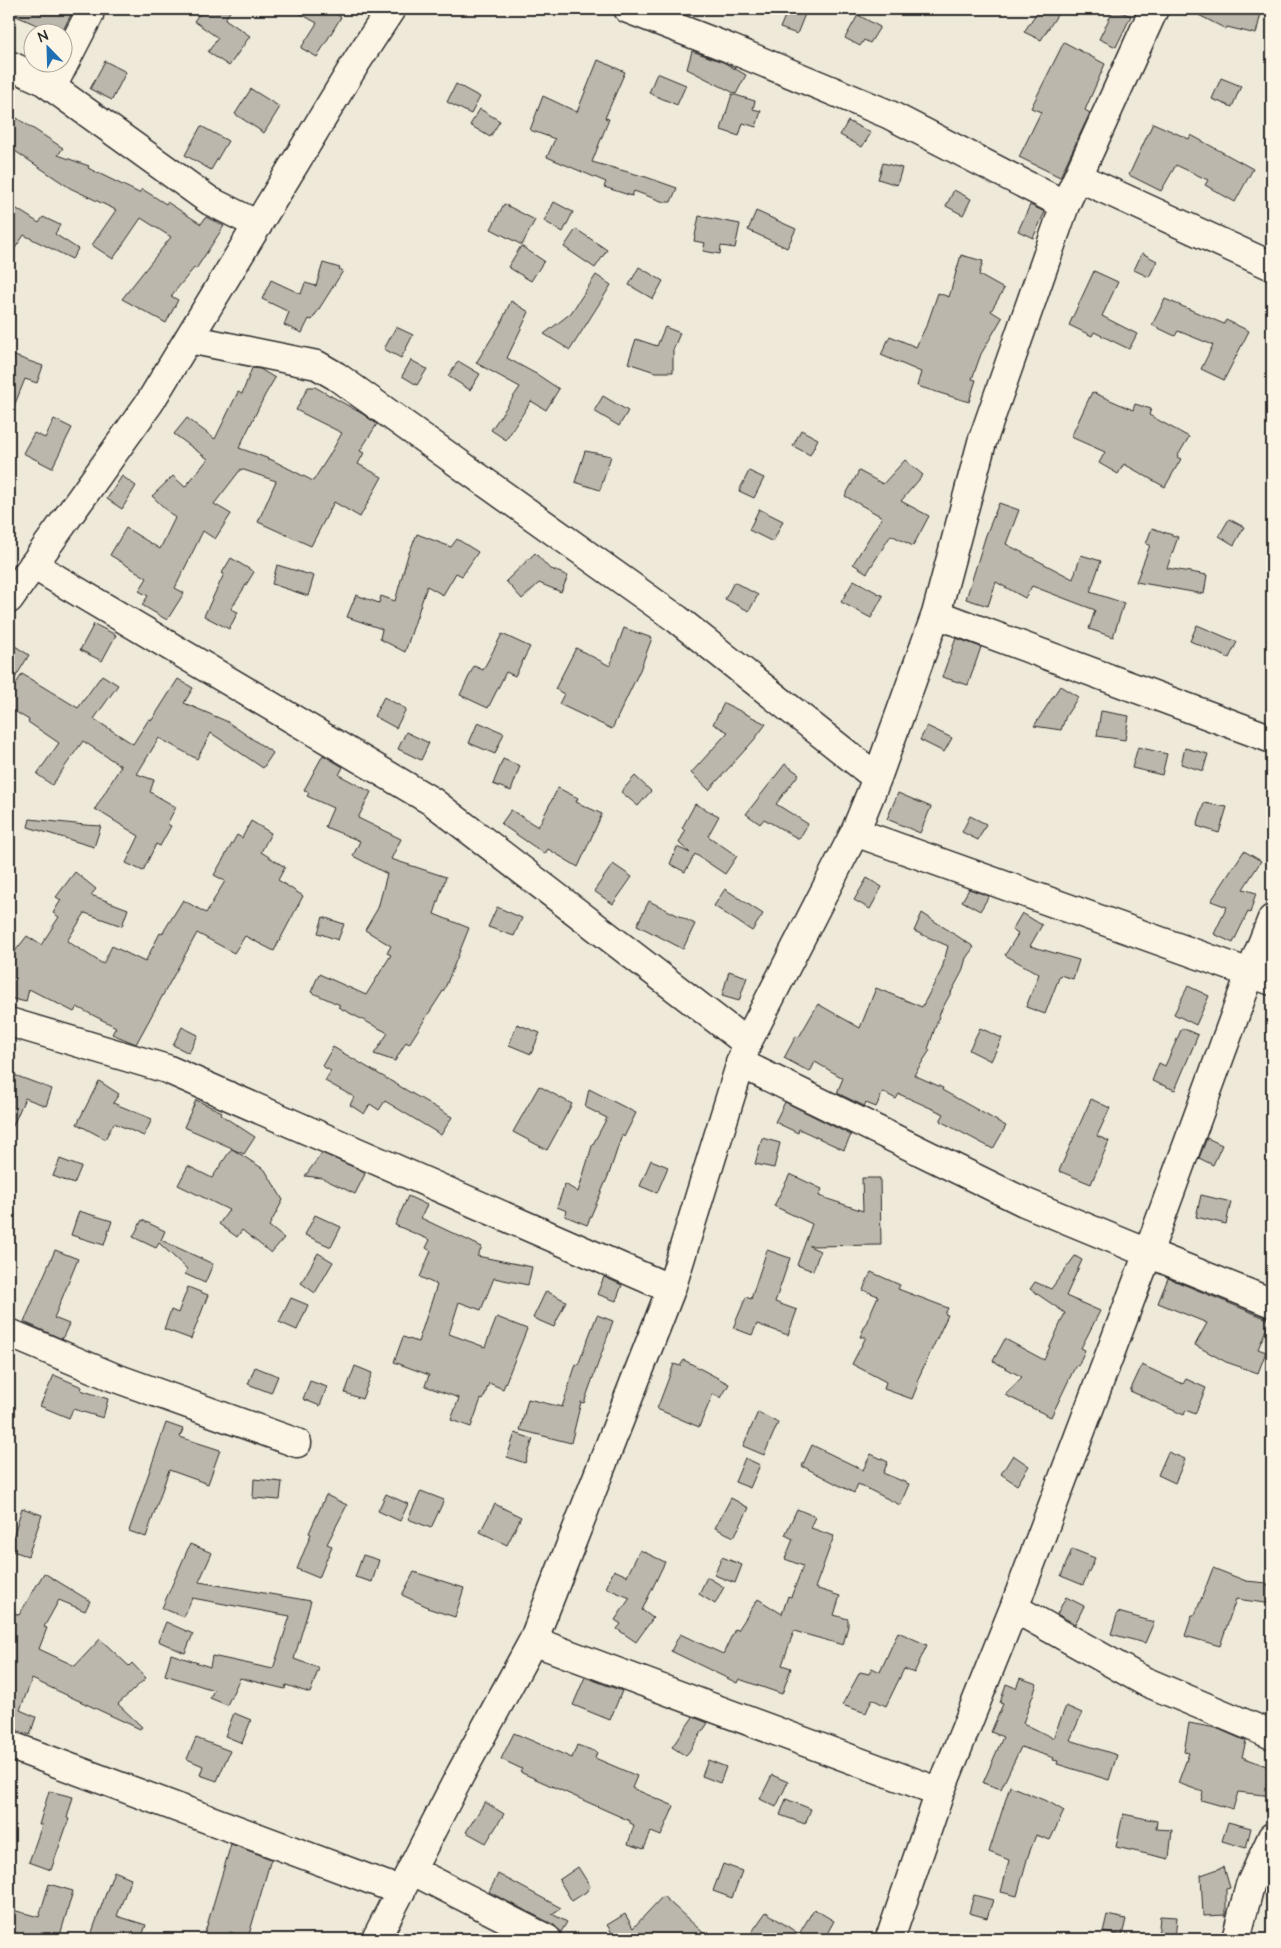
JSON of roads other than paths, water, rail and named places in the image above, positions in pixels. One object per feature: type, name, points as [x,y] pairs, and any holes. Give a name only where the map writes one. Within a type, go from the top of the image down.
[{"type":"street","points":[[52,88],[89,15],[90,9]]},
{"type":"street","points":[[9,599],[150,402],[391,9]]},
{"type":"street","points":[[628,9],[729,48],[888,114],[1065,205]]},
{"type":"street","points":[[376,1939],[460,1775],[533,1641],[671,1289],[744,1053],[855,832],[877,778],[936,614],[982,442],[1065,205],[1154,9]]},
{"type":"street","points":[[9,65],[42,80],[210,201],[258,225]]},
{"type":"street","points":[[1078,177],[1272,266]]},
{"type":"street","points":[[189,339],[317,365],[336,376],[677,619],[877,778]]},
{"type":"street","points":[[33,565],[433,802],[744,1053],[1024,1202],[1272,1303]]},
{"type":"street","points":[[936,614],[1272,739]]},
{"type":"street","points":[[855,832],[1261,978]]},
{"type":"street","points":[[889,1939],[940,1792],[1014,1608],[1148,1253],[1261,978],[1272,919]]},
{"type":"street","points":[[9,1022],[167,1069],[671,1289]]},
{"type":"street","points":[[9,1333],[113,1377],[297,1443]]},
{"type":"street","points":[[1014,1608],[1144,1681],[1272,1735]]},
{"type":"street","points":[[533,1641],[940,1792]]},
{"type":"street","points":[[10,1751],[406,1880],[547,1939]]},
{"type":"street","points":[[1236,1939],[1250,1885],[1272,1837]]}]
